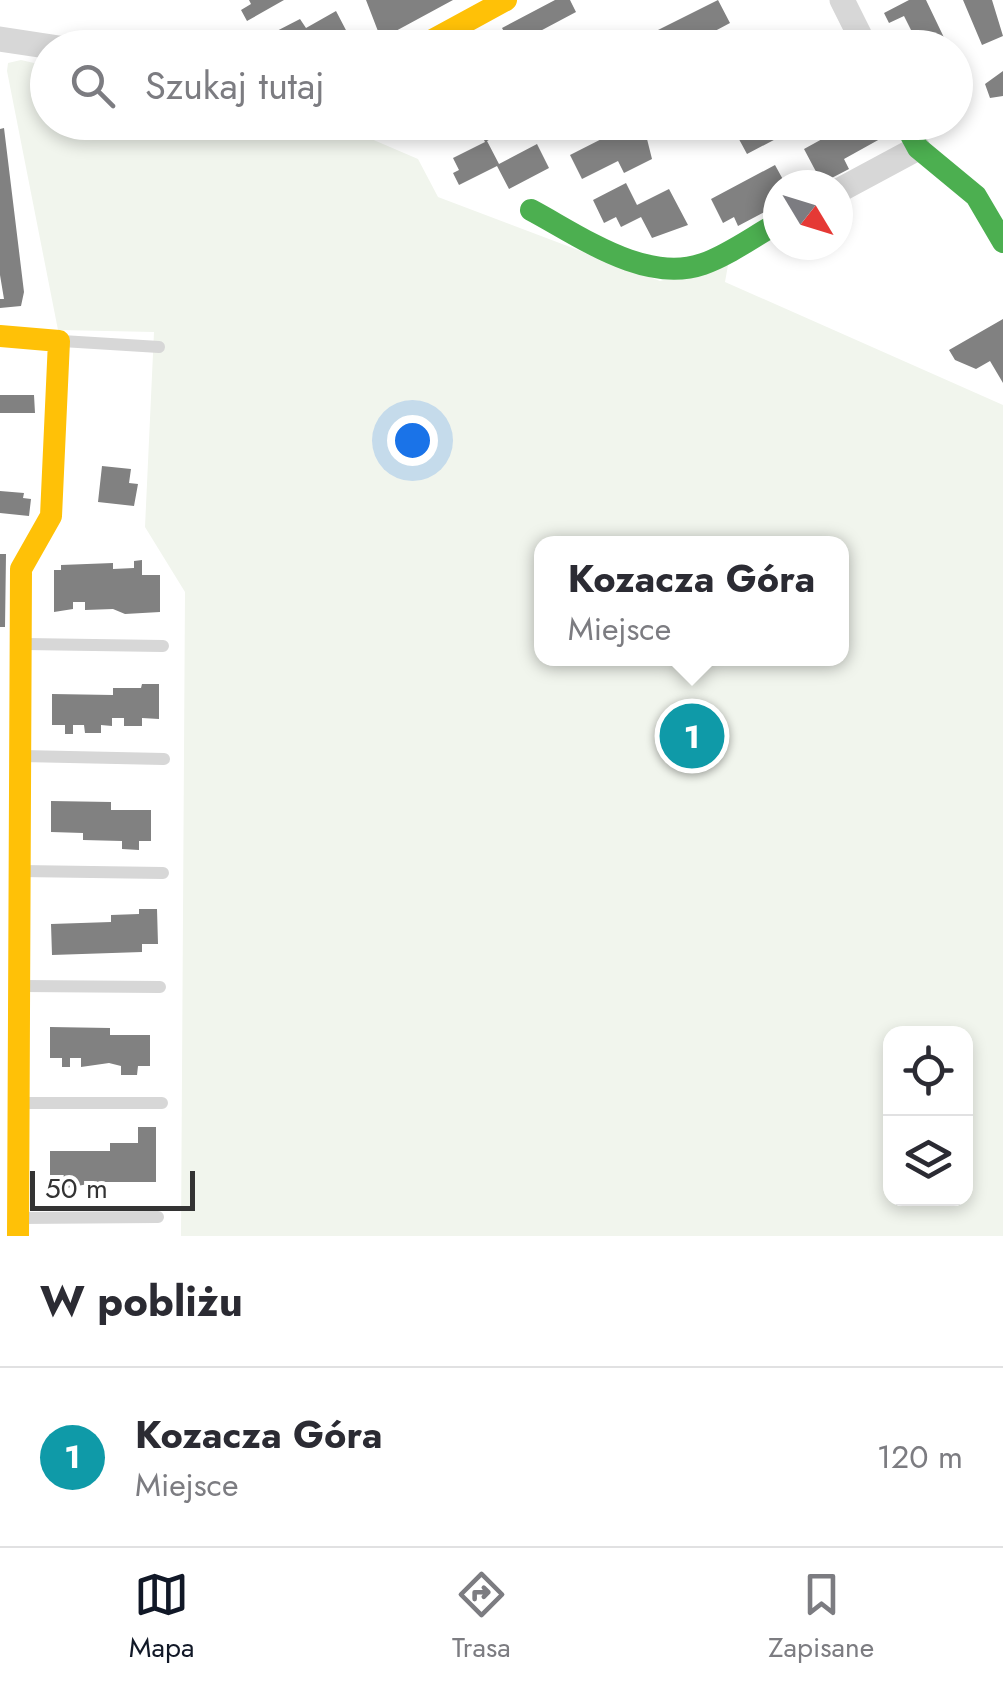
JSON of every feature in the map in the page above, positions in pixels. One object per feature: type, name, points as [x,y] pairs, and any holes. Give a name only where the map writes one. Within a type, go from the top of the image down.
[{"type":"street","points":[[451,30],[506,0]]},
{"type":"street","points":[[842,0],[857,30]]},
{"type":"street","points":[[0,39],[30,44]]},
{"type":"street","points":[[914,140],[918,148],[976,196],[1003,242]]},
{"type":"street","points":[[853,183],[918,148]]},
{"type":"street","points":[[531,210],[614,254],[668,269],[703,264],[763,231]]},
{"type":"street","points":[[0,336],[59,341],[51,516],[21,569],[18,1227]]},
{"type":"lane","points":[[59,341],[159,347]]},
{"type":"lane","points":[[20,644],[163,646]]},
{"type":"lane","points":[[20,756],[164,759]]},
{"type":"lane","points":[[18,871],[163,873]]},
{"type":"lane","points":[[17,986],[160,988]]},
{"type":"lane","points":[[17,1103],[162,1103]]},
{"type":"lane","points":[[18,1227],[158,1217]]},
{"type":"shaded area","points":[[21,60],[30,62],[30,140],[374,140],[418,159],[438,197],[660,281],[728,265],[725,282],[1003,405],[1003,1236],[181,1236],[185,592],[145,527],[154,332],[58,330],[7,71],[8,63]]},
{"type":"building","points":[[249,0],[284,0],[247,21],[241,10],[251,4]]},
{"type":"building","points":[[366,0],[453,0],[398,30],[378,30]]},
{"type":"building","points":[[555,0],[570,0],[576,12],[542,30],[502,28]]},
{"type":"building","points":[[718,0],[730,23],[717,30],[658,30]]},
{"type":"building","points":[[909,0],[926,0],[940,30],[911,30],[904,16],[889,23],[884,13]]},
{"type":"building","points":[[963,0],[992,0],[1003,36],[982,45]]},
{"type":"building","points":[[336,11],[346,30],[279,30],[300,19],[306,28]]},
{"type":"building","points":[[1003,71],[1003,96],[990,98],[985,84]]},
{"type":"building","points":[[4,128],[24,292],[21,306],[0,308],[0,299],[4,299],[0,275],[0,129]]},
{"type":"building","points":[[489,140],[499,164],[537,144],[549,168],[509,189],[497,166],[459,185],[453,173],[459,170],[453,158]]},
{"type":"building","points":[[600,140],[647,140],[652,159],[624,173],[618,161],[582,179],[570,155]]},
{"type":"building","points":[[739,140],[774,140],[747,154]]},
{"type":"building","points":[[820,140],[878,140],[844,159],[847,170],[815,170],[804,149]]},
{"type":"building","points":[[763,171],[763,213],[738,226],[734,217],[723,223],[711,199]]},
{"type":"building","points":[[626,183],[637,205],[669,189],[688,225],[652,238],[641,217],[621,227],[616,217],[604,223],[593,200]]},
{"type":"building","points":[[1003,319],[1003,383],[990,361],[976,369],[955,360],[949,350]]},
{"type":"building","points":[[0,395],[34,395],[35,413],[0,413]]},
{"type":"building","points":[[102,466],[131,469],[129,483],[138,484],[134,506],[98,502]]},
{"type":"building","points":[[0,491],[24,493],[23,498],[31,499],[29,516],[0,513]]},
{"type":"building","points":[[0,554],[6,554],[5,627],[0,627]]},
{"type":"building","points":[[142,560],[142,575],[160,575],[160,612],[85,610],[85,602],[73,602],[73,609],[54,612],[54,570],[61,570],[61,565],[113,563],[113,569],[134,568],[134,561]]},
{"type":"building","points":[[142,684],[159,684],[159,719],[142,718],[142,726],[124,726],[124,718],[112,718],[112,726],[101,725],[101,733],[85,733],[84,725],[73,725],[73,734],[65,734],[65,725],[52,725],[52,694],[113,695],[113,688],[141,688]]},
{"type":"building","points":[[51,801],[111,802],[111,810],[151,810],[151,841],[139,841],[139,850],[122,849],[122,841],[83,840],[83,833],[51,832]]},
{"type":"building","points":[[139,909],[157,909],[158,944],[142,944],[142,952],[52,955],[51,924],[111,922],[111,915],[139,914]]},
{"type":"building","points":[[50,1027],[110,1028],[110,1035],[150,1035],[150,1066],[138,1066],[137,1075],[121,1075],[121,1066],[109,1063],[81,1067],[81,1058],[70,1058],[70,1067],[62,1067],[62,1058],[50,1058]]},
{"type":"building","points":[[138,1127],[156,1127],[156,1182],[99,1182],[50,1191],[50,1151],[110,1151],[110,1143],[138,1143]]},
{"type":"traffic: fast","points":[[914,140],[918,148],[976,196],[1003,242]]},
{"type":"traffic: fast","points":[[531,210],[614,254],[659,268],[703,264],[763,232]]},
{"type":"traffic: slow","points":[[451,30],[506,0]]},
{"type":"traffic: slow","points":[[0,336],[59,341],[51,516],[21,569],[18,1236]]},
{"type":"place","name":"Kozacza Góra","points":[[692,736]]}]
